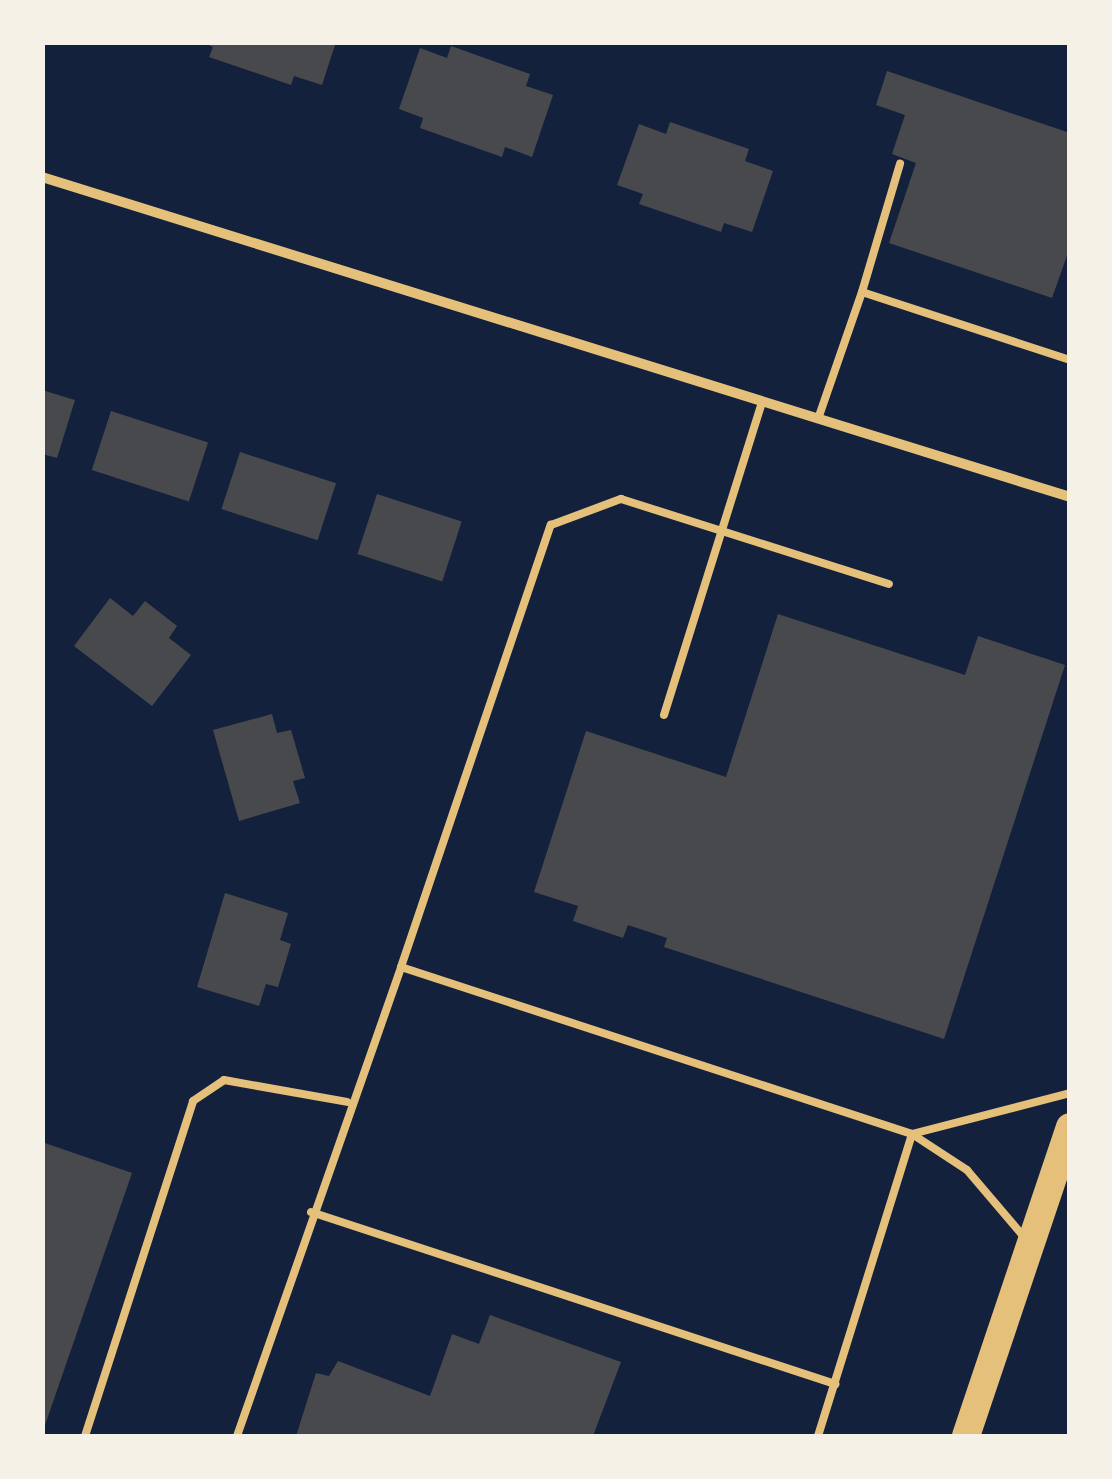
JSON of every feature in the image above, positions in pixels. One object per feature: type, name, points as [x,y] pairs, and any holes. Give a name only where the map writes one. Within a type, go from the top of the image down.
[{"type":"highway","points":[[966,1436],[1070,1128]]},
{"type":"street","points":[[42,177],[1070,498]]},
{"type":"lane","points":[[818,419],[862,292],[900,164]]},
{"type":"lane","points":[[862,292],[1070,360]]},
{"type":"lane","points":[[664,714],[762,402]]},
{"type":"lane","points":[[237,1436],[347,1102],[401,967],[551,524],[621,499],[890,584]]},
{"type":"lane","points":[[401,967],[912,1134],[967,1170],[1030,1244]]},
{"type":"lane","points":[[85,1436],[193,1101],[224,1080],[347,1102]]},
{"type":"lane","points":[[912,1134],[1070,1093]]},
{"type":"lane","points":[[818,1436],[912,1134]]},
{"type":"lane","points":[[311,1212],[834,1384]]},
{"type":"building","points":[[202,42],[336,42],[322,85],[294,76],[291,85],[209,57],[213,47]]},
{"type":"building","points":[[451,46],[530,74],[526,86],[553,95],[532,157],[505,147],[502,157],[420,128],[423,118],[399,109],[420,48],[447,58]]},
{"type":"building","points":[[887,71],[1070,133],[1070,247],[1052,298],[889,243],[916,163],[892,154],[905,115],[876,105]]},
{"type":"building","points":[[670,122],[749,149],[745,161],[773,171],[752,232],[724,223],[721,232],[639,204],[643,194],[617,185],[639,124],[666,134]]},
{"type":"building","points":[[42,390],[75,400],[57,458],[42,454]]},
{"type":"building","points":[[111,411],[208,443],[189,501],[92,470]]},
{"type":"building","points":[[240,452],[336,483],[318,540],[221,509]]},
{"type":"building","points":[[377,494],[462,522],[442,581],[358,554]]},
{"type":"building","points":[[110,598],[133,616],[145,601],[177,626],[169,638],[191,655],[152,706],[74,646]]},
{"type":"building","points":[[778,614],[965,675],[978,636],[1065,665],[944,1039],[664,947],[667,938],[628,925],[623,938],[573,921],[578,906],[534,892],[586,731],[726,777]]},
{"type":"building","points":[[272,714],[277,733],[291,730],[305,778],[293,781],[300,803],[239,821],[213,730]]},
{"type":"building","points":[[225,893],[288,913],[280,940],[291,944],[278,987],[266,984],[259,1006],[197,987]]},
{"type":"building","points":[[42,1142],[132,1173],[43,1431],[42,1431]]},
{"type":"building","points":[[490,1315],[621,1362],[593,1436],[296,1436],[316,1373],[329,1376],[338,1361],[430,1396],[452,1334],[479,1344]]}]
